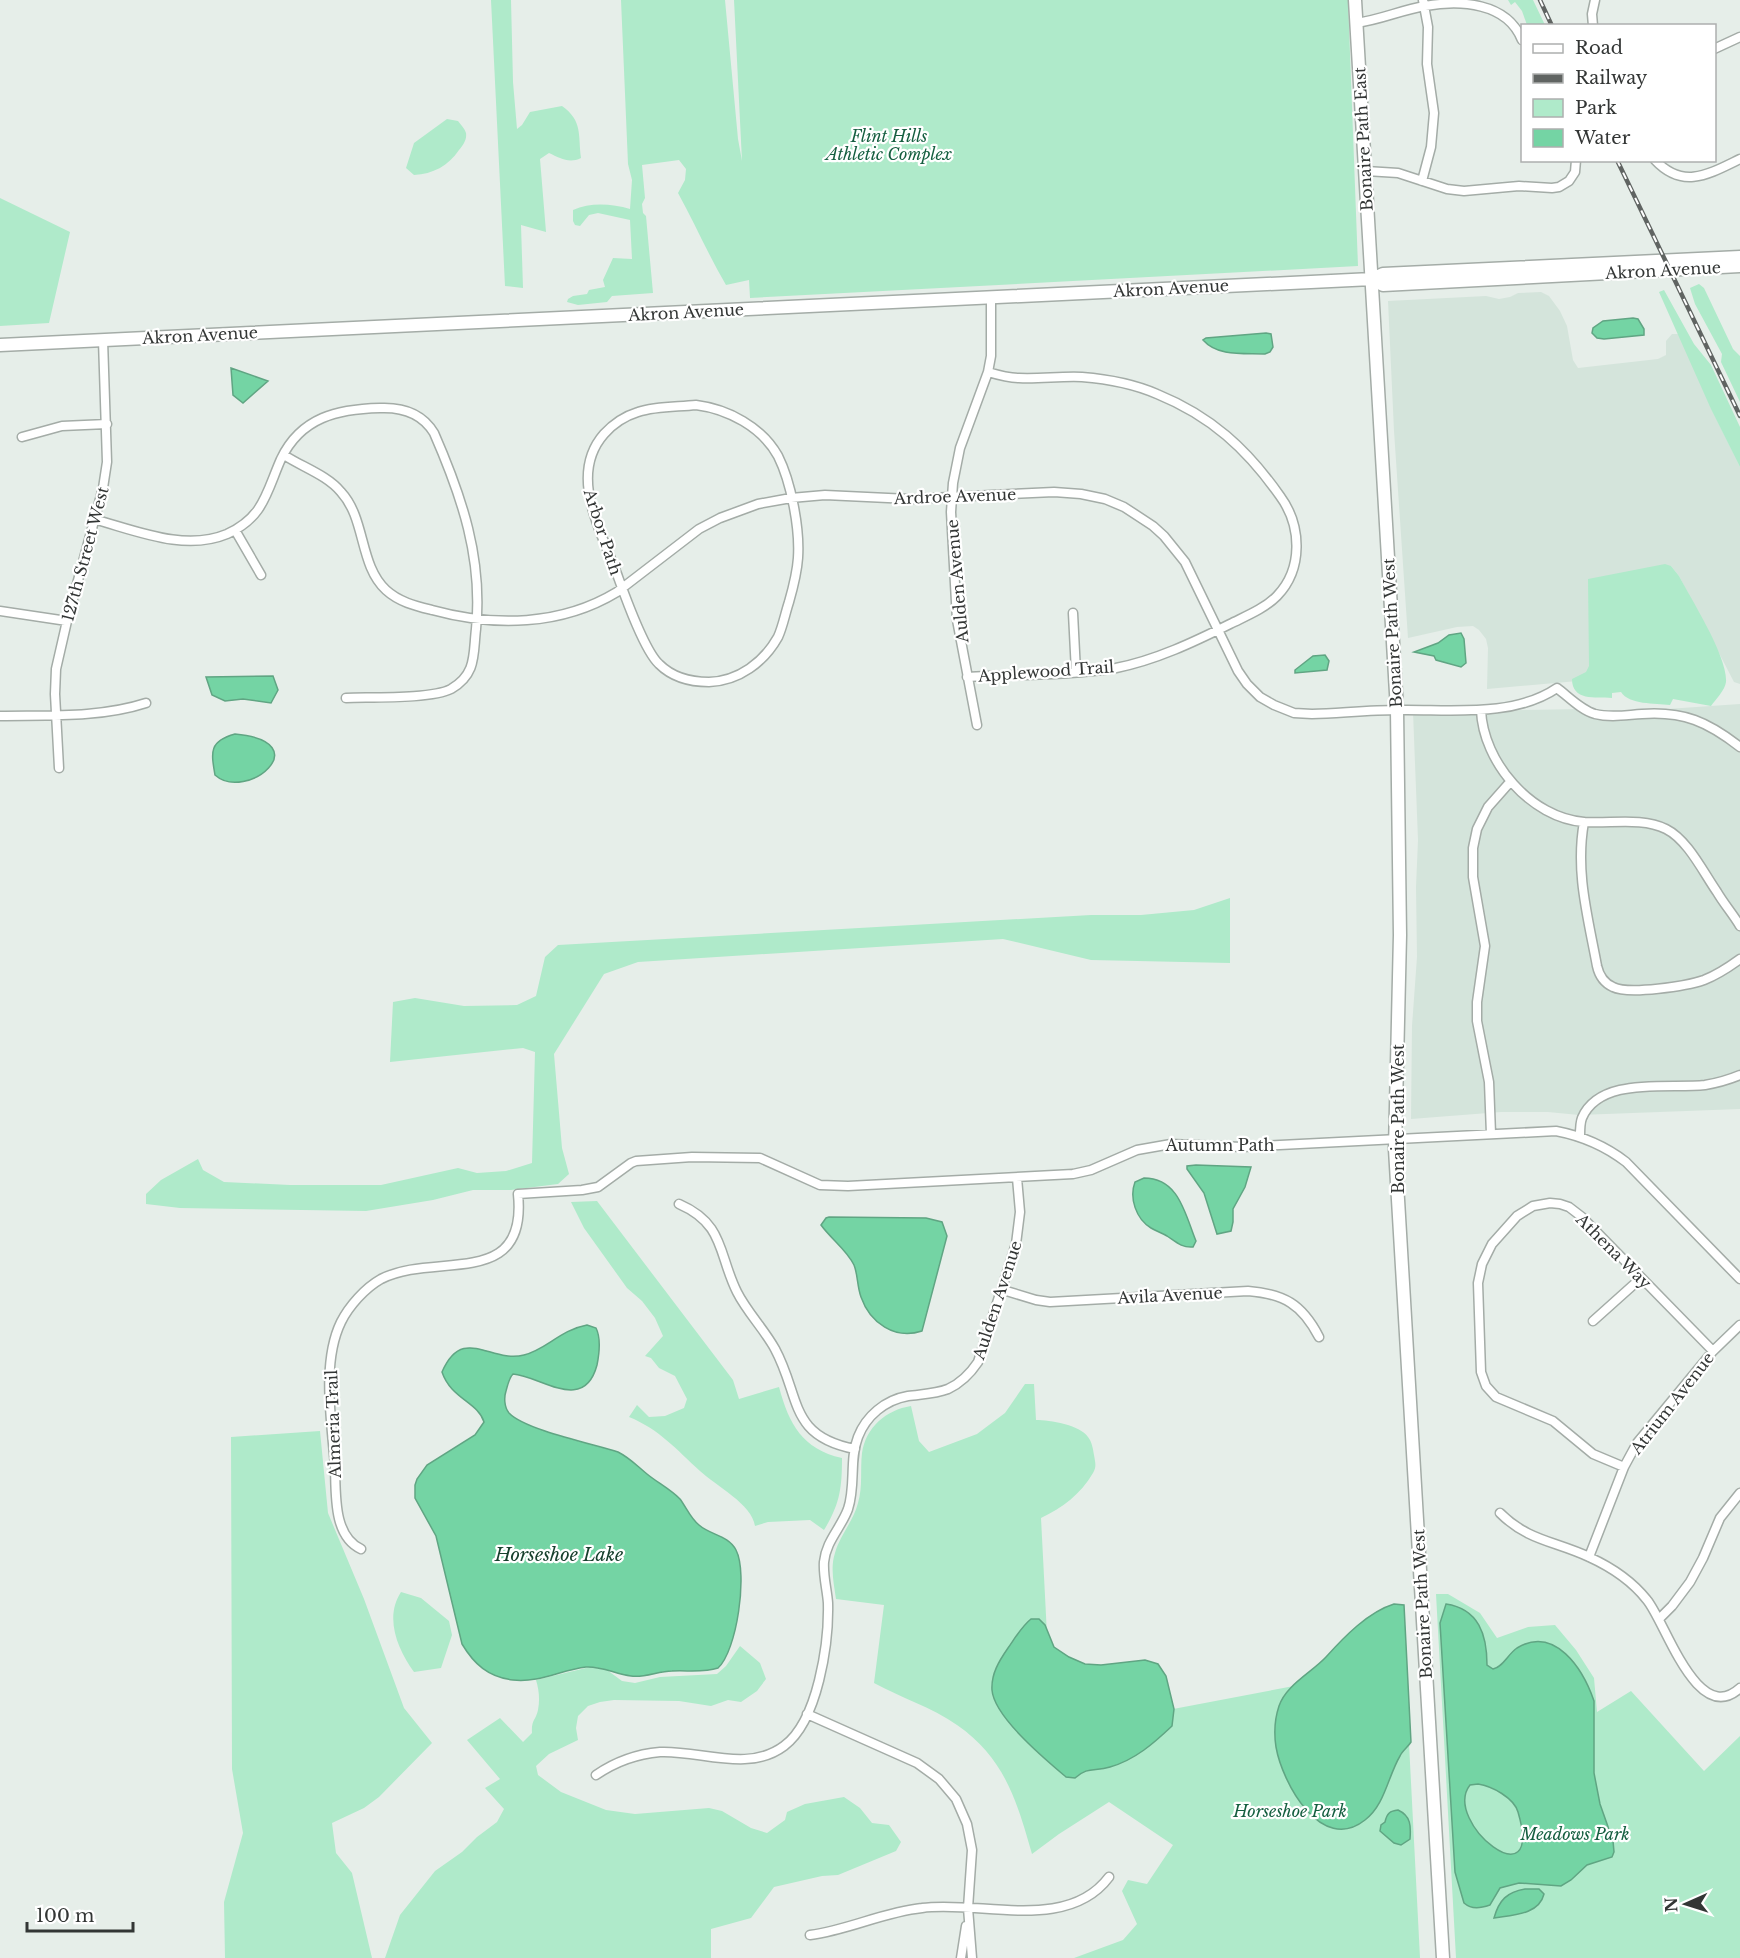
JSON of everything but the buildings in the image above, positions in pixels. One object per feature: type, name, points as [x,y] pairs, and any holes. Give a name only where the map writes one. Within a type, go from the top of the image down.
[{"type":"street","name":"Bonaire Path East","points":[[1355,0],[1372,279]]},
{"type":"street","points":[[1593,24],[1595,0]]},
{"type":"street","points":[[1422,181],[1431,147],[1434,113],[1427,64],[1428,27],[1423,3]]},
{"type":"street","points":[[1356,23],[1379,20],[1423,3],[1455,3],[1489,8],[1500,13],[1510,21],[1521,38]]},
{"type":"street","points":[[1716,48],[1740,37]]},
{"type":"street","points":[[1658,162],[1670,172],[1694,177],[1707,175],[1740,159]]},
{"type":"street","points":[[1366,171],[1398,173],[1447,189],[1464,191],[1519,186],[1556,188],[1571,178],[1575,171],[1575,162]]},
{"type":"street","name":"Akron Avenue","points":[[0,345],[1372,279],[1383,274],[1740,257]]},
{"type":"street","name":"Akron Avenue","points":[[1372,279],[1383,285],[1740,266]]},
{"type":"street","name":"Bonaire Path West","points":[[1372,279],[1397,710],[1400,934],[1395,1139],[1443,1958]]},
{"type":"street","name":"Aulden Avenue","points":[[977,725],[957,620],[951,522],[952,497],[960,448],[988,372],[992,335],[991,297]]},
{"type":"street","name":"127th Street West","points":[[59,768],[56,669],[105,475],[107,424],[103,340]]},
{"type":"street","name":"Applewood Trail","points":[[967,676],[1076,672],[1117,668],[1169,652],[1258,610],[1276,597],[1288,579],[1296,558],[1296,529],[1284,501],[1260,468],[1236,443],[1204,418],[1171,400],[1141,388],[1101,379],[1013,378],[988,372]]},
{"type":"street","name":"Arbor Path","points":[[696,405],[724,411],[750,426],[768,442],[777,455],[784,471],[797,527],[796,576],[777,638],[763,657],[747,671],[727,679],[708,682],[681,678],[654,660],[622,589],[596,520],[587,485],[589,460],[594,447],[609,428],[621,419],[635,412],[650,409],[696,405]]},
{"type":"street","points":[[93,519],[168,538],[188,541],[213,538],[235,530],[260,509],[284,455],[299,435],[311,424],[340,411],[395,407],[407,410],[423,419],[437,439],[469,527],[475,557],[478,620],[476,653],[465,677],[451,688],[436,694],[346,698]]},
{"type":"street","points":[[22,437],[62,426],[107,424]]},
{"type":"street","name":"Ardroe Avenue","points":[[284,455],[341,491],[352,508],[371,568],[386,590],[414,605],[457,617],[478,620],[530,620],[559,616],[588,608],[622,589],[699,529],[740,509],[791,498],[845,495],[901,499],[1068,492],[1105,499],[1124,507],[1153,526],[1178,553],[1190,573],[1247,684],[1260,697],[1285,710],[1301,714],[1397,710],[1481,710],[1534,700],[1557,688],[1594,714],[1609,716],[1661,713],[1695,718],[1722,733],[1740,747]]},
{"type":"street","points":[[235,530],[261,575]]},
{"type":"street","points":[[0,611],[67,621]]},
{"type":"street","points":[[1073,613],[1076,672]]},
{"type":"street","points":[[0,717],[99,712],[131,708],[146,703]]},
{"type":"street","points":[[1481,710],[1488,743],[1519,790],[1550,812],[1584,822],[1641,823],[1658,825],[1668,830],[1694,857],[1740,926]]},
{"type":"street","points":[[1491,1134],[1489,1082],[1477,1021],[1485,946],[1473,877],[1473,848],[1477,829],[1488,807],[1511,781]]},
{"type":"street","points":[[1584,822],[1579,858],[1591,936],[1600,976],[1611,987],[1618,989],[1656,988],[1693,983],[1722,971],[1740,959]]},
{"type":"street","points":[[1580,1136],[1582,1118],[1591,1106],[1606,1094],[1620,1089],[1704,1085],[1740,1075]]},
{"type":"street","name":"Autumn Path","points":[[518,1194],[598,1187],[636,1161],[692,1157],[760,1158],[811,1182],[832,1186],[1017,1178],[1082,1172],[1151,1146],[1171,1144],[1242,1147],[1556,1131],[1580,1136],[1606,1148],[1626,1162],[1740,1279]]},
{"type":"street","name":"Aulden Avenue","points":[[596,1775],[621,1761],[650,1753],[669,1752],[745,1759],[765,1756],[789,1742],[798,1732],[818,1682],[825,1647],[828,1604],[824,1571],[825,1554],[831,1538],[848,1509],[853,1479],[853,1456],[864,1426],[881,1407],[899,1398],[948,1389],[970,1373],[981,1356],[1014,1255],[1020,1212],[1017,1178]]},
{"type":"street","name":"Almeria Trail","points":[[361,1549],[354,1546],[342,1531],[336,1490],[330,1370],[340,1324],[361,1296],[382,1279],[404,1272],[484,1261],[504,1250],[514,1235],[518,1194]]},
{"type":"street","name":"Athena Way","points":[[1624,1467],[1593,1454],[1553,1421],[1501,1400],[1486,1386],[1481,1372],[1478,1283],[1486,1254],[1492,1244],[1517,1216],[1533,1206],[1550,1203],[1569,1207],[1713,1351]]},
{"type":"street","points":[[679,1204],[693,1210],[715,1234],[723,1250],[737,1292],[779,1356],[788,1376],[795,1404],[805,1423],[826,1441],[855,1449]]},
{"type":"street","points":[[1593,1321],[1641,1278]]},
{"type":"street","name":"Avila Avenue","points":[[1003,1290],[1050,1302],[1262,1292],[1283,1298],[1298,1308],[1310,1320],[1319,1337]]},
{"type":"street","name":"Atrium Avenue","points":[[1589,1557],[1624,1467],[1637,1443],[1713,1351],[1740,1325]]},
{"type":"street","points":[[1660,1618],[1690,1582],[1720,1518],[1740,1493]]},
{"type":"street","points":[[1500,1513],[1523,1533],[1589,1557],[1608,1566],[1631,1583],[1660,1618],[1673,1650],[1683,1667],[1704,1690],[1719,1696],[1731,1695],[1740,1688]]},
{"type":"street","points":[[807,1713],[917,1763],[945,1785],[960,1807],[970,1832],[972,1859],[969,1908],[961,1958]]},
{"type":"street","points":[[810,1935],[935,1906],[1018,1911],[1052,1908],[1074,1902],[1100,1889],[1109,1877]]},
{"type":"street","points":[[969,1908],[972,1958]]},
{"type":"shaded area","points":[[1541,292],[1549,296],[1560,311],[1567,326],[1573,360],[1578,368],[1658,359],[1666,355],[1666,341],[1672,334],[1679,334],[1740,467],[1740,684],[1734,682],[1679,576],[1671,566],[1589,680],[1487,689],[1488,648],[1486,639],[1473,626],[1457,627],[1408,638],[1388,301],[1486,296],[1499,299],[1518,293]]},
{"type":"shaded area","points":[[1740,704],[1740,1109],[1579,1115],[1548,1112],[1501,1112],[1411,1119],[1412,1026],[1417,957],[1418,840],[1413,712],[1583,709],[1594,714]]},
{"type":"green space","points":[[491,0],[511,0],[513,82],[517,129],[530,112],[562,106],[573,117],[579,135],[581,158],[569,160],[549,153],[540,159],[546,232],[521,225],[523,288],[505,286]]},
{"type":"green space","name":"Flint Hills Athletic Complex","points":[[621,0],[725,0],[742,161],[734,0],[1348,0],[1358,266],[750,298],[749,280],[726,285],[678,193],[685,180],[686,169],[679,160],[642,165],[645,198],[642,204],[643,213],[646,216],[653,293],[612,296],[607,302],[578,305],[567,302],[573,296],[587,294],[589,290],[605,287],[603,280],[613,258],[632,259],[630,220],[598,213],[589,215],[580,226],[575,225],[573,221],[573,210],[587,206],[609,205],[630,209],[632,180],[628,164]]},
{"type":"green space","points":[[1508,0],[1533,0],[1545,24],[1527,24],[1522,11],[1515,2],[1511,5]]},
{"type":"green space","points":[[447,119],[458,121],[464,128],[466,136],[463,144],[455,156],[440,168],[414,175],[406,168],[414,143]]},
{"type":"green space","points":[[0,198],[70,232],[49,323],[0,326]]},
{"type":"green space","points":[[1699,284],[1704,288],[1733,349],[1740,356],[1740,402],[1721,362],[1722,354],[1695,304],[1690,288]]},
{"type":"green space","points":[[1664,290],[1694,344],[1711,365],[1740,427],[1740,467],[1711,409],[1659,292]]},
{"type":"green space","points":[[1665,564],[1671,566],[1679,576],[1715,644],[1725,671],[1726,682],[1722,691],[1711,706],[1673,699],[1670,705],[1643,703],[1630,699],[1621,692],[1612,693],[1612,698],[1580,694],[1573,686],[1572,679],[1586,672],[1589,666],[1588,579]]},
{"type":"green space","points":[[1230,898],[1230,963],[1091,960],[1003,939],[638,962],[604,974],[554,1054],[562,1148],[569,1174],[558,1184],[511,1190],[473,1190],[433,1200],[366,1211],[180,1208],[146,1204],[146,1194],[161,1180],[198,1159],[203,1170],[224,1182],[290,1185],[381,1185],[458,1168],[477,1173],[506,1171],[532,1163],[535,1052],[523,1048],[390,1062],[393,1002],[415,998],[464,1006],[517,1005],[536,996],[545,957],[558,945],[1091,915],[1141,915],[1194,910]]},
{"type":"green space","points":[[597,1201],[733,1380],[739,1399],[779,1387],[787,1412],[799,1433],[817,1448],[842,1458],[839,1496],[834,1512],[824,1530],[810,1520],[768,1522],[755,1526],[747,1510],[732,1496],[659,1434],[629,1417],[637,1405],[649,1417],[665,1416],[684,1408],[687,1399],[675,1376],[659,1368],[651,1358],[645,1356],[663,1336],[655,1318],[642,1301],[627,1288],[584,1228],[571,1202]]},
{"type":"green space","name":"Horseshoe Park","points":[[1025,1384],[1034,1384],[1036,1420],[1064,1424],[1084,1433],[1091,1443],[1095,1464],[1093,1473],[1077,1494],[1064,1505],[1041,1518],[1052,1732],[1405,1665],[1420,1958],[1074,1958],[1123,1940],[1137,1924],[1122,1891],[1128,1880],[1147,1884],[1173,1845],[1109,1802],[1032,1854],[1007,1782],[987,1752],[957,1725],[874,1683],[884,1605],[836,1599],[833,1582],[837,1546],[858,1503],[862,1453],[868,1435],[879,1421],[893,1411],[911,1406],[919,1441],[929,1452],[977,1434],[1005,1413]]},
{"type":"green space","points":[[320,1431],[328,1513],[364,1599],[404,1708],[432,1743],[379,1797],[364,1808],[332,1823],[336,1853],[352,1873],[372,1958],[225,1958],[224,1902],[243,1833],[232,1769],[231,1437]]},
{"type":"green space","points":[[401,1592],[421,1598],[449,1621],[452,1635],[441,1668],[414,1672],[403,1654],[393,1623],[396,1602]]},
{"type":"green space","name":"Meadows Park","points":[[1436,1594],[1448,1594],[1480,1613],[1497,1638],[1528,1627],[1555,1625],[1576,1650],[1594,1678],[1597,1712],[1631,1691],[1704,1771],[1740,1736],[1740,1958],[1456,1958]]},
{"type":"green space","points":[[740,1646],[760,1663],[766,1679],[757,1691],[741,1702],[728,1700],[711,1706],[679,1701],[614,1700],[588,1706],[578,1716],[576,1728],[578,1740],[549,1754],[536,1766],[538,1775],[561,1792],[606,1810],[635,1814],[709,1808],[722,1811],[751,1828],[767,1833],[785,1820],[787,1812],[805,1804],[844,1797],[860,1808],[872,1823],[889,1825],[901,1842],[896,1851],[838,1875],[822,1876],[774,1887],[751,1918],[711,1929],[711,1958],[385,1958],[400,1915],[435,1871],[462,1852],[497,1822],[504,1809],[485,1788],[500,1779],[467,1740],[500,1718],[523,1742],[532,1733],[538,1710],[539,1695],[536,1680],[590,1667],[607,1670],[622,1681],[635,1683],[660,1677],[717,1674],[726,1666]]},
{"type":"water","points":[[1638,319],[1644,329],[1644,335],[1604,339],[1597,338],[1592,333],[1593,328],[1603,321]]},
{"type":"water","points":[[1271,334],[1273,347],[1265,354],[1224,352],[1203,340],[1206,338]]},
{"type":"water","points":[[231,368],[268,381],[243,403],[233,395]]},
{"type":"water","points":[[1461,633],[1464,639],[1466,663],[1461,667],[1436,660],[1434,656],[1414,652],[1438,643],[1449,635]]},
{"type":"water","points":[[1325,655],[1329,661],[1327,670],[1295,673],[1295,670],[1313,656]]},
{"type":"water","points":[[273,676],[278,690],[271,703],[243,699],[225,701],[212,695],[206,677]]},
{"type":"water","points":[[235,734],[260,739],[272,748],[274,758],[268,768],[243,782],[228,782],[215,775],[214,748],[220,740]]},
{"type":"water","points":[[1187,1166],[1251,1167],[1245,1187],[1233,1209],[1231,1231],[1217,1234],[1204,1193],[1187,1169]]},
{"type":"water","points":[[1144,1178],[1165,1184],[1179,1199],[1196,1241],[1193,1247],[1179,1244],[1151,1228],[1141,1219],[1133,1201],[1133,1188],[1135,1182]]},
{"type":"water","points":[[829,1217],[926,1218],[942,1222],[947,1236],[922,1331],[902,1333],[893,1331],[877,1322],[871,1315],[861,1297],[854,1265],[821,1225]]},
{"type":"water","name":"Horseshoe Lake","points":[[587,1325],[596,1328],[599,1341],[597,1365],[591,1380],[582,1387],[572,1390],[561,1389],[513,1374],[505,1393],[506,1408],[517,1419],[529,1425],[622,1454],[676,1495],[699,1525],[733,1545],[739,1561],[741,1576],[739,1611],[731,1646],[718,1668],[701,1671],[667,1671],[636,1676],[586,1667],[532,1680],[513,1680],[489,1673],[472,1658],[462,1644],[436,1536],[415,1498],[415,1485],[427,1465],[475,1435],[484,1422],[481,1415],[446,1381],[442,1372],[450,1358],[459,1350],[468,1348],[500,1355],[524,1355],[569,1331]]},
{"type":"water","points":[[1394,1604],[1404,1605],[1411,1742],[1401,1754],[1382,1798],[1372,1814],[1349,1828],[1333,1828],[1319,1822],[1306,1810],[1286,1778],[1276,1747],[1275,1726],[1278,1711],[1287,1692],[1349,1634],[1375,1613]]},
{"type":"water","points":[[1446,1604],[1466,1611],[1479,1625],[1487,1654],[1487,1665],[1493,1669],[1500,1666],[1517,1648],[1531,1642],[1544,1642],[1555,1646],[1575,1664],[1594,1701],[1594,1773],[1600,1804],[1613,1841],[1612,1857],[1587,1865],[1561,1886],[1519,1883],[1500,1888],[1490,1905],[1473,1908],[1464,1903],[1455,1872],[1440,1623]],"holes":[[[1470,1785],[1484,1785],[1502,1793],[1516,1807],[1522,1839],[1518,1852],[1507,1854],[1493,1847],[1469,1818],[1465,1801]]]},
{"type":"water","points":[[1031,1619],[1039,1619],[1045,1625],[1054,1647],[1085,1664],[1101,1665],[1145,1660],[1158,1664],[1166,1676],[1174,1709],[1172,1726],[1151,1745],[1128,1760],[1110,1767],[1084,1772],[1075,1778],[1066,1777],[1011,1725],[995,1701],[992,1690],[994,1673],[999,1663],[1019,1632]]},
{"type":"water","points":[[1398,1810],[1406,1815],[1410,1826],[1410,1839],[1401,1845],[1394,1843],[1380,1831],[1388,1815]]},
{"type":"water","points":[[1539,1889],[1544,1894],[1537,1906],[1524,1913],[1494,1918],[1498,1906],[1505,1898],[1513,1892]]},
{"type":"railway","points":[[1540,0],[1551,24]]},
{"type":"railway","points":[[1618,162],[1740,416]]}]
